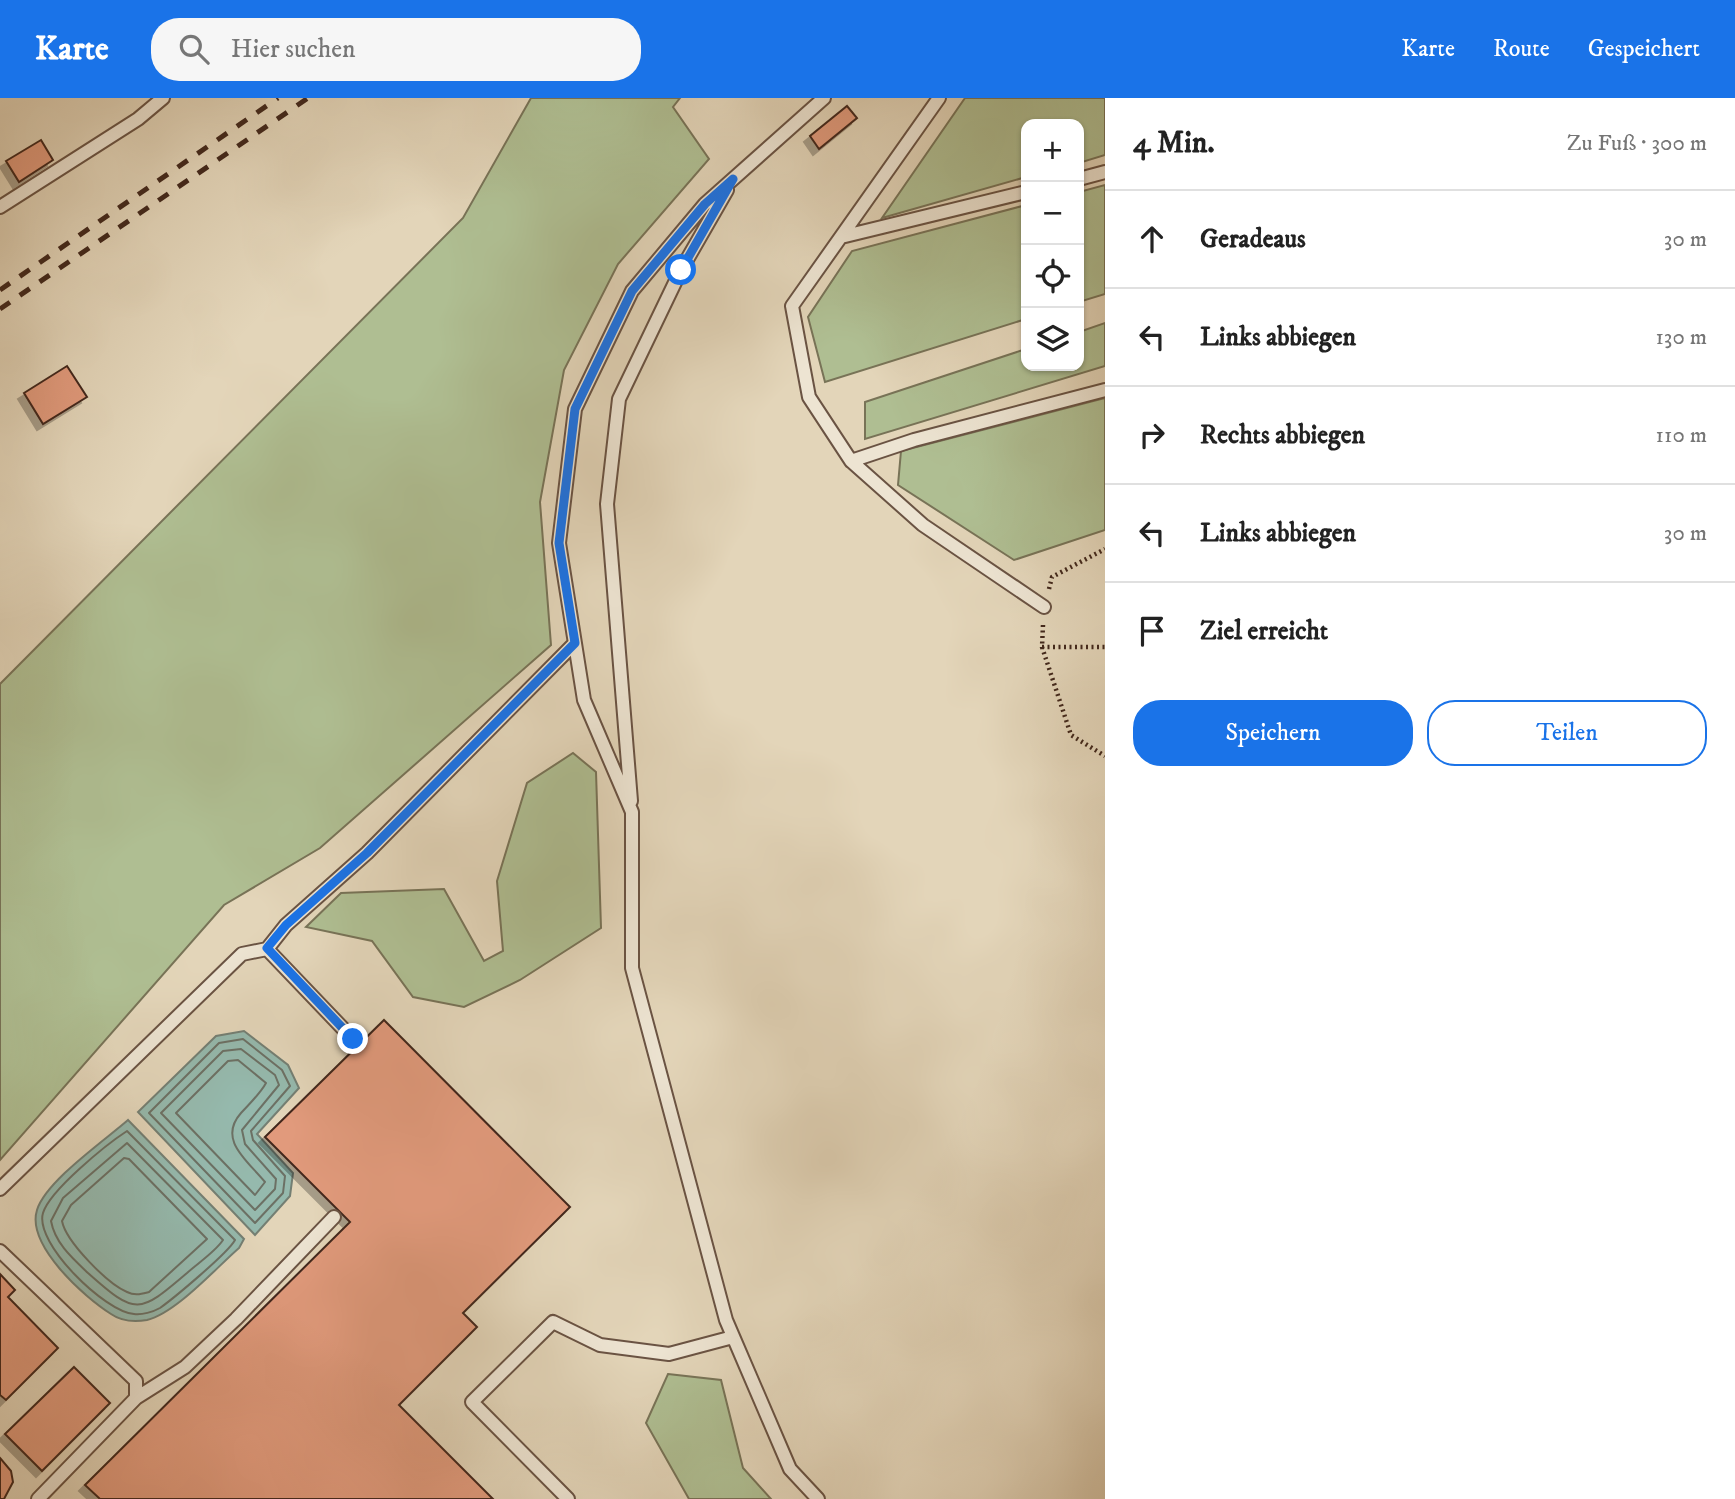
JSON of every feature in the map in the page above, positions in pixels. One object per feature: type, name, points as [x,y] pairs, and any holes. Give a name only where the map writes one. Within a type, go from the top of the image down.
[{"type":"lane","points":[[0,207],[138,119],[163,98]]},
{"type":"lane","points":[[632,812],[584,700],[559,543],[575,409],[632,291],[705,204],[824,98]]},
{"type":"lane","points":[[940,98],[792,306],[809,397],[851,461],[923,525],[1044,607]]},
{"type":"lane","points":[[1084,178],[1105,172]]},
{"type":"lane","points":[[733,179],[681,270],[619,399],[607,504],[632,812],[632,968],[726,1320],[790,1469],[818,1499]]},
{"type":"lane","points":[[841,237],[1021,193]]},
{"type":"lane","points":[[851,461],[914,440],[1105,390]]},
{"type":"lane","points":[[0,1189],[242,954],[267,948],[286,925],[367,853],[575,643]]},
{"type":"lane","points":[[267,948],[353,1039]]},
{"type":"lane","points":[[38,1499],[136,1398],[185,1367],[236,1319],[334,1217]]},
{"type":"lane","points":[[0,1251],[69,1320],[123,1366],[136,1381],[136,1398]]},
{"type":"lane","points":[[568,1499],[472,1402],[553,1322],[600,1345],[669,1353],[733,1337]]},
{"type":"path","points":[[1105,549],[1052,577],[1044,607],[1042,647],[1071,735],[1105,756]]},
{"type":"path","points":[[1042,647],[1105,647]]},
{"type":"green space","points":[[531,98],[680,98],[673,107],[709,159],[618,264],[564,370],[540,502],[551,645],[320,848],[224,905],[0,1160],[0,684],[463,218]]},
{"type":"green space","points":[[965,98],[1105,98],[1105,155],[1084,161],[1084,119],[1021,119],[1021,178],[882,218]]},
{"type":"green space","points":[[1105,185],[1105,294],[1084,300],[1084,245],[1084,191]]},
{"type":"green space","points":[[1021,206],[1021,321],[825,382],[808,317],[852,251]]},
{"type":"green space","points":[[1105,323],[1105,366],[865,439],[865,402],[1021,351],[1021,371],[1084,371],[1084,330]]},
{"type":"green space","points":[[1105,398],[1105,530],[1014,560],[898,485],[901,451]]},
{"type":"green space","points":[[573,753],[596,772],[601,928],[520,980],[464,1007],[413,997],[372,941],[306,927],[341,893],[444,889],[484,961],[503,951],[497,881],[527,783]]},
{"type":"green space","points":[[668,1374],[721,1380],[743,1468],[771,1499],[689,1499],[646,1423]]},
{"type":"water","points":[[244,1031],[288,1065],[299,1088],[257,1134],[293,1173],[290,1196],[255,1235],[138,1112],[216,1036]]},
{"type":"water","points":[[128,1120],[244,1239],[239,1248],[183,1299],[158,1316],[138,1321],[115,1316],[86,1296],[48,1254],[36,1224],[37,1210],[63,1174]]},
{"type":"building","points":[[847,106],[857,118],[819,149],[810,136]]},
{"type":"building","points":[[41,140],[53,160],[19,182],[6,161]]},
{"type":"building","points":[[67,366],[87,397],[43,424],[24,393]]},
{"type":"building","points":[[384,1020],[570,1207],[463,1313],[477,1327],[399,1405],[493,1499],[100,1499],[85,1485],[350,1222],[265,1137]]},
{"type":"building","points":[[0,1274],[15,1290],[8,1297],[58,1348],[6,1400],[0,1395]]},
{"type":"building","points":[[74,1367],[110,1403],[42,1471],[5,1434]]},
{"type":"building","points":[[0,1458],[11,1471],[13,1482],[4,1499],[0,1499]]},
{"type":"railway","points":[[0,290],[278,98]]},
{"type":"railway","points":[[0,309],[308,98]]},
{"type":"route","points":[[353,1039],[267,948],[286,925],[367,853],[575,643],[559,543],[575,409],[632,291],[705,204],[733,179],[681,270]]}]
